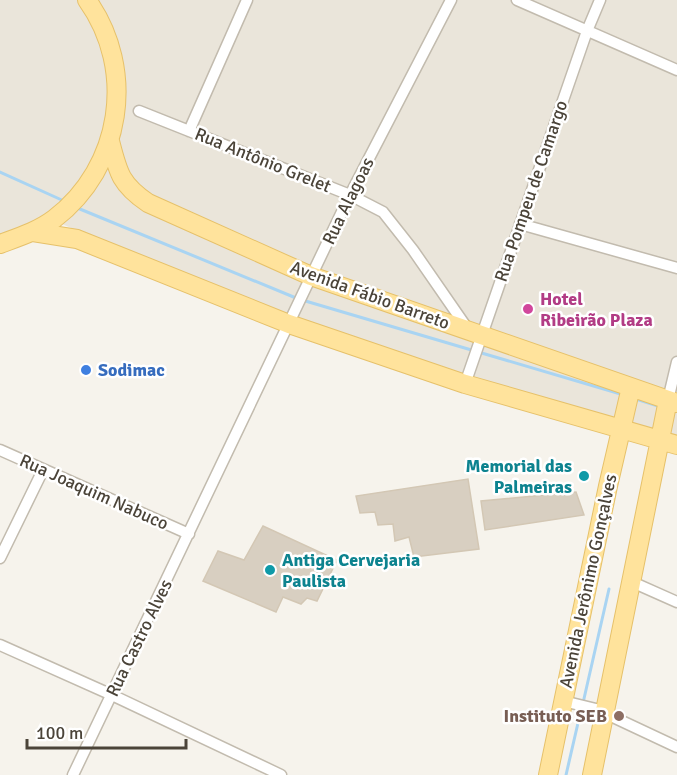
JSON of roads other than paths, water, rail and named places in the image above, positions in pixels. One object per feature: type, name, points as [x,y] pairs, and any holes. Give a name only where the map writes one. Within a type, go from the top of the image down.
[{"type":"main road","points":[[0,244],[33,232],[53,220],[70,205],[85,189],[100,166],[110,141],[117,109],[117,76],[110,44],[97,14],[87,0]]},
{"type":"main road","name":"Avenida Fábio Barreto","points":[[110,141],[117,171],[128,187],[148,203],[310,278],[670,403]]},
{"type":"main road","points":[[33,232],[77,239],[466,381],[621,424],[666,439]]},
{"type":"main road","name":"Avenida Jerônimo Gonçalves","points":[[548,775],[568,702],[621,424],[630,391]]},
{"type":"main road","points":[[592,775],[601,710],[666,439],[670,403]]},
{"type":"street","points":[[189,131],[247,0]]},
{"type":"street","name":"Rua Alagoas","points":[[189,534],[350,195],[451,0]]},
{"type":"street","points":[[517,0],[677,70]]},
{"type":"street","name":"Rua Pompeu de Camargo","points":[[466,381],[476,336],[520,224],[600,0]]},
{"type":"street","name":"Rua Antônio Grelet","points":[[139,111],[350,195],[383,212],[476,336]]},
{"type":"street","points":[[520,224],[677,268]]},
{"type":"street","points":[[670,403],[677,363]]},
{"type":"street","name":"Rua Joaquim Nabuco","points":[[0,450],[189,534]]},
{"type":"street","points":[[0,558],[43,470]]},
{"type":"street","name":"Rua Castro Alves","points":[[73,775],[189,534]]},
{"type":"street","points":[[632,582],[677,602]]},
{"type":"street","points":[[0,645],[112,695],[257,770],[281,775]]},
{"type":"street","points":[[568,702],[601,710],[677,747]]},
{"type":"waterway","points":[[0,172],[64,201]]},
{"type":"waterway","points":[[75,207],[296,298]]},
{"type":"waterway","points":[[302,300],[624,395]]},
{"type":"waterway","points":[[636,399],[661,407]]},
{"type":"waterway","points":[[583,703],[609,589]]},
{"type":"waterway","points":[[566,775],[581,710]]},
{"type":"place","name":"Hotel Ribeirão Plaza","points":[[528,309]]},
{"type":"place","name":"Sodimac","points":[[86,370]]},
{"type":"place","name":"Memorial das Palmeiras","points":[[584,476]]},
{"type":"place","name":"Antiga Cervejaria Paulista","points":[[270,570]]},
{"type":"place","name":"Instituto SEB","points":[[619,716]]}]
